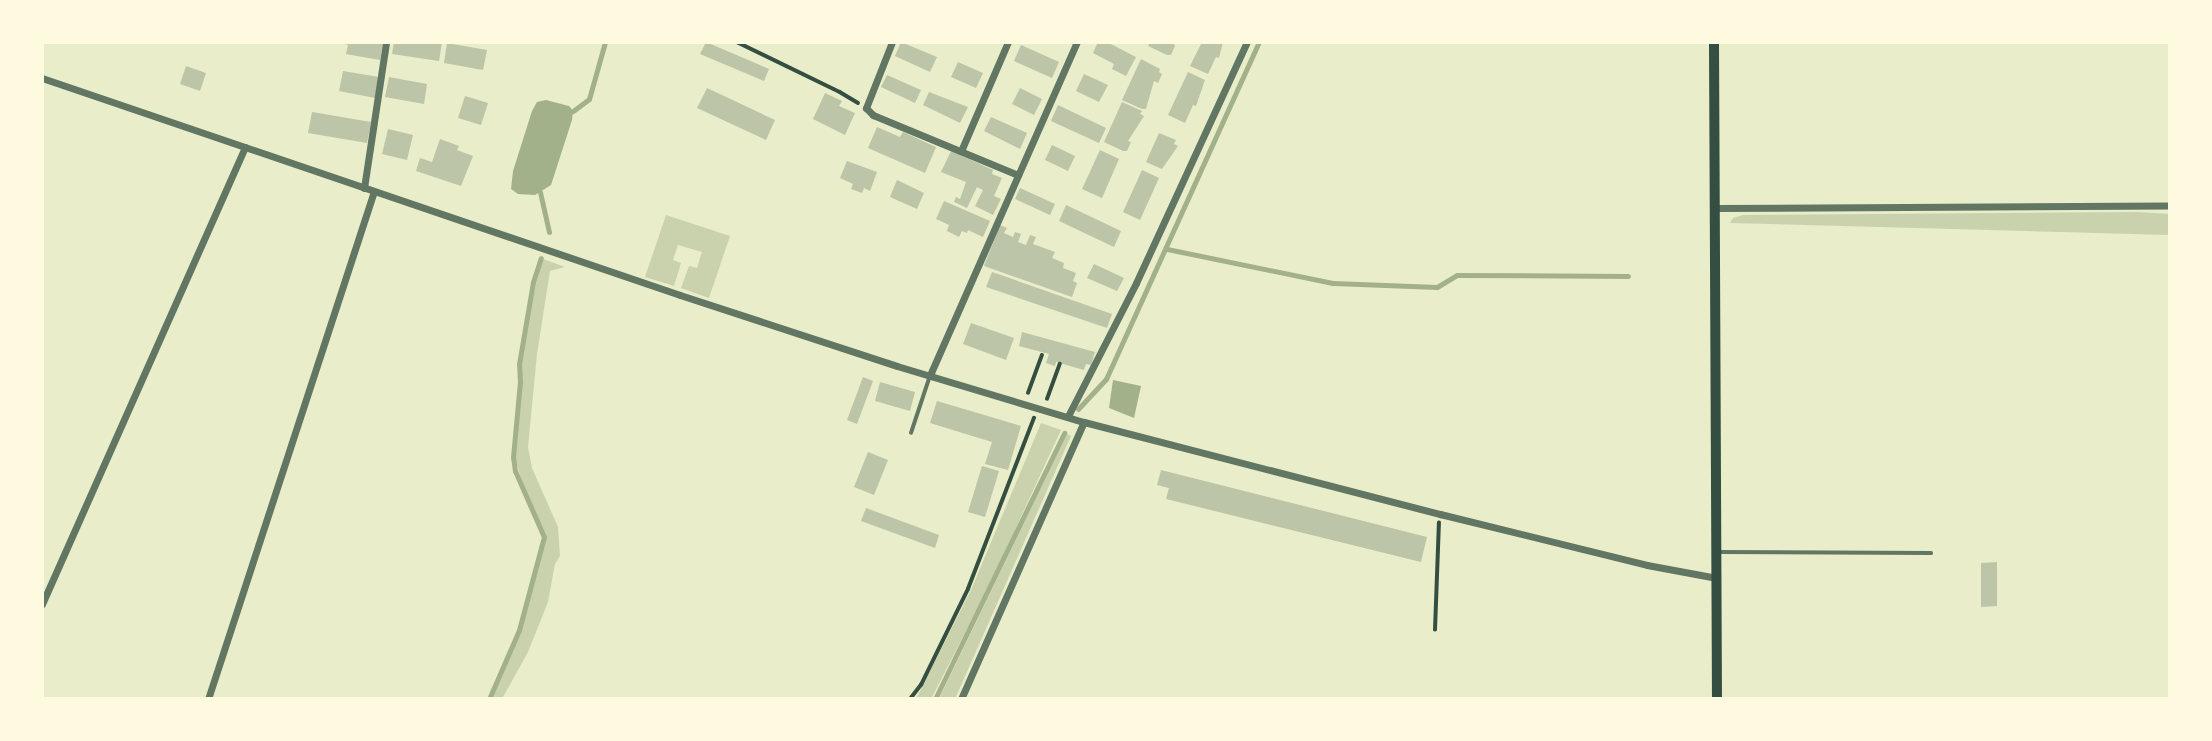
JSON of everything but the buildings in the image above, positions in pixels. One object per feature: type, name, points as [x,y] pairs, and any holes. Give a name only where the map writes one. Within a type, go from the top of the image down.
[{"type":"main road","points":[[1714,42],[1717,699]]},
{"type":"street","points":[[364,188],[386,42]]},
{"type":"street","points":[[892,42],[866,108],[873,115],[1018,175]]},
{"type":"street","points":[[961,151],[1008,42]]},
{"type":"street","points":[[930,375],[1077,42]]},
{"type":"street","points":[[1068,416],[1136,283],[1247,42]]},
{"type":"street","points":[[42,78],[680,295],[1084,422],[1440,514],[1647,565],[1717,578]]},
{"type":"street","points":[[42,604],[245,147]]},
{"type":"street","points":[[208,699],[374,191]]},
{"type":"street","points":[[1715,208],[2170,206]]},
{"type":"street","points":[[961,699],[1084,422]]},
{"type":"lane","points":[[911,433],[930,375]]},
{"type":"lane","points":[[1716,552],[1931,553]]},
{"type":"path","points":[[737,42],[840,92],[866,108]]},
{"type":"path","points":[[1025,402],[1042,355]]},
{"type":"path","points":[[911,699],[921,685],[968,589],[1060,364]]},
{"type":"path","points":[[1435,630],[1440,514]]},
{"type":"shaded area","points":[[546,100],[569,106],[573,111],[572,120],[551,185],[535,195],[518,194],[511,189],[513,171],[532,111],[537,102]]},
{"type":"shaded area","points":[[2170,214],[2170,235],[1730,223],[1733,218],[1743,215]]},
{"type":"shaded area","points":[[666,215],[730,236],[709,298],[681,288],[689,266],[697,268],[702,252],[678,245],[673,260],[681,263],[674,286],[645,277]]},
{"type":"shaded area","points":[[543,259],[565,267],[550,271],[537,354],[528,447],[532,468],[558,527],[560,556],[555,564],[548,602],[528,652],[502,699],[491,699],[520,632],[546,537],[523,486],[515,457],[521,363]]},
{"type":"shaded area","points":[[1113,380],[1141,386],[1134,418],[1109,408]]},
{"type":"shaded area","points":[[1041,423],[1061,430],[989,586],[931,699],[916,699],[971,590]]},
{"type":"shaded area","points":[[1067,434],[1071,436],[955,699],[939,699]]},
{"type":"waterway","points":[[573,111],[589,99],[605,42]]},
{"type":"waterway","points":[[1078,409],[1106,379],[1259,42]]},
{"type":"waterway","points":[[540,192],[549,232]]},
{"type":"waterway","points":[[1167,249],[1333,283],[1437,287],[1457,275],[1628,276]]},
{"type":"waterway","points":[[489,699],[519,630],[544,537],[515,471],[513,457],[520,382],[519,364],[533,282],[541,258]]},
{"type":"waterway","points":[[935,699],[1064,433]]}]
